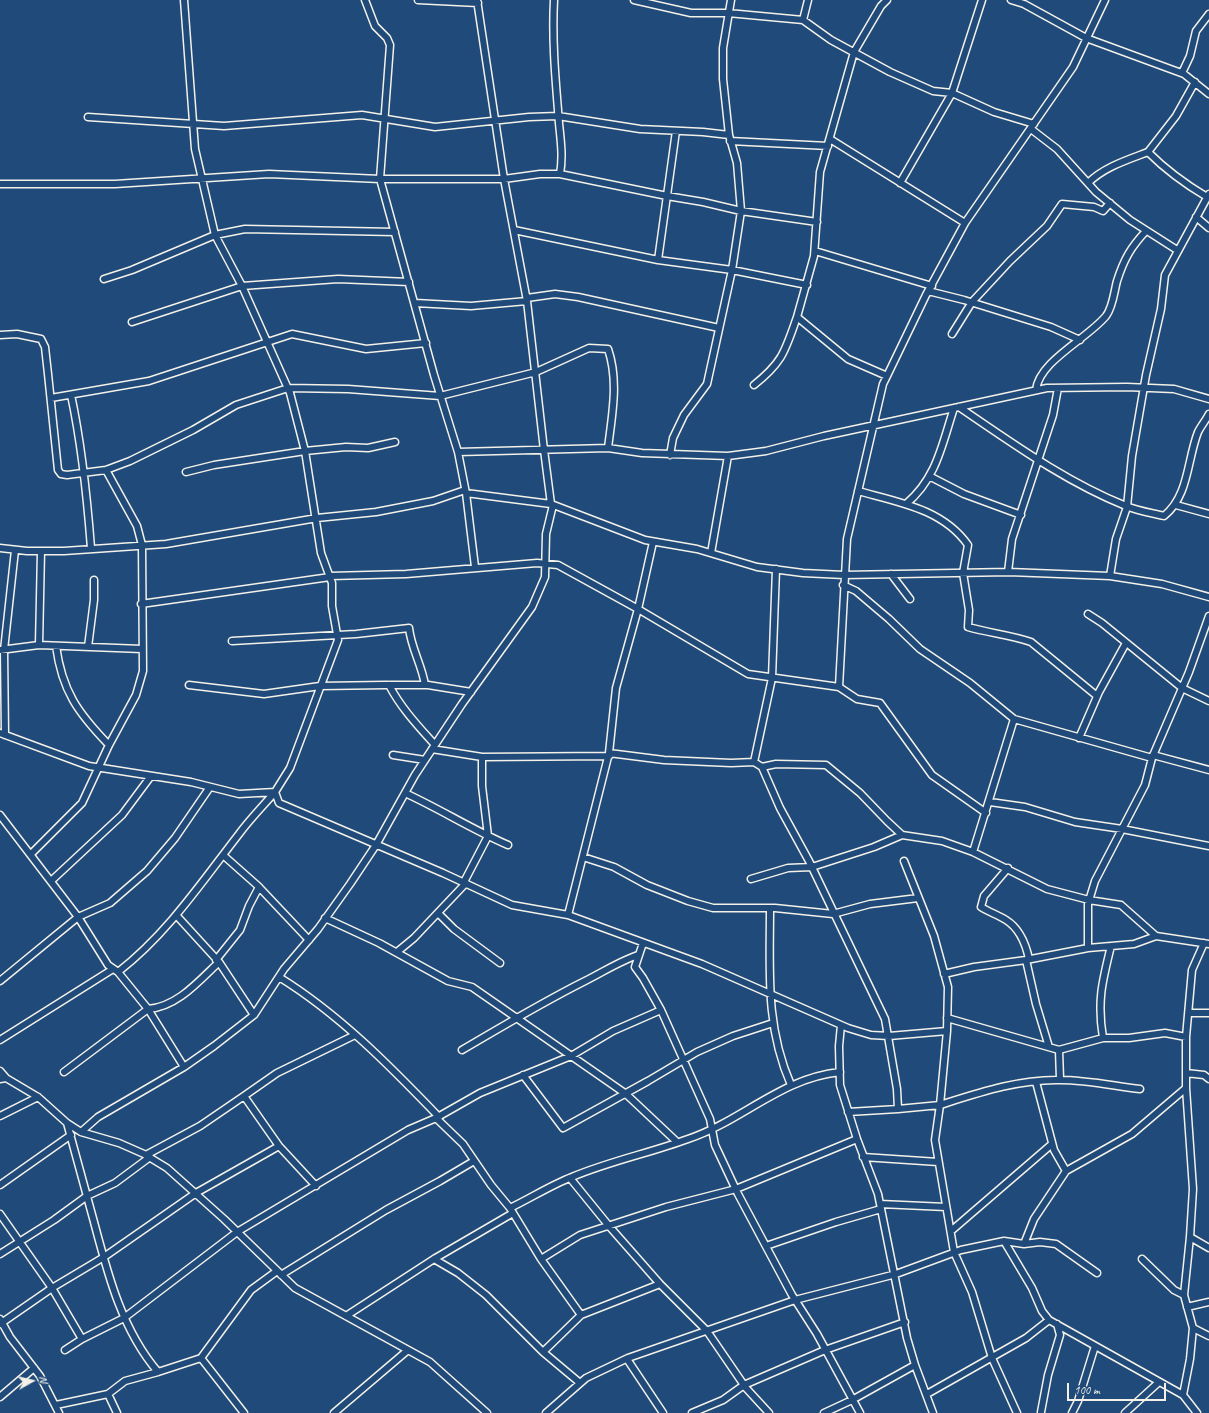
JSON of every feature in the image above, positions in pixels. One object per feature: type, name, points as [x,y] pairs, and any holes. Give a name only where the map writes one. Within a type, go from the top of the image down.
[{"type":"street","points":[[0,1040],[141,954],[177,916],[240,832],[275,792],[290,768],[338,640],[330,576],[322,554],[305,451],[288,388],[242,286],[215,235],[201,177],[192,123],[192,92],[184,0]]},
{"type":"street","points":[[365,0],[375,26],[387,38],[390,45],[380,179],[416,303],[440,396],[458,452],[475,567]]},
{"type":"street","points":[[81,1132],[98,1117],[184,1066],[214,1046],[254,1015],[279,978],[325,918],[376,844],[425,760],[471,692],[532,607],[545,576],[546,534],[552,504],[544,450],[527,299],[504,179],[477,2],[418,0]]},
{"type":"street","points":[[554,0],[554,56],[558,116],[562,144],[560,174]]},
{"type":"street","points":[[634,0],[691,13],[728,13],[803,20],[832,40],[890,72],[933,91],[952,93],[994,112],[1033,126],[1057,149],[1088,183],[1110,203],[1130,220],[1177,250]]},
{"type":"street","points":[[670,455],[673,438],[684,415],[707,384],[732,270],[741,211],[737,163],[730,138],[723,79],[723,48],[731,0]]},
{"type":"street","points":[[803,20],[808,0]]},
{"type":"street","points":[[754,385],[771,372],[783,357],[797,317],[807,285],[815,251],[820,172],[854,52],[881,6],[887,0]]},
{"type":"street","points":[[900,184],[952,93],[982,0]]},
{"type":"street","points":[[1011,0],[1024,4],[1086,38],[1182,73],[1209,94]]},
{"type":"street","points":[[838,687],[843,585],[847,539],[883,384],[930,288],[965,224],[1073,67],[1105,0]]},
{"type":"street","points":[[1182,73],[1190,56],[1196,31],[1209,14]]},
{"type":"street","points":[[1088,183],[1095,176],[1110,168],[1148,152],[1176,116],[1195,82]]},
{"type":"street","points":[[88,117],[224,126],[279,123],[355,115],[384,117],[435,127],[558,116],[640,129],[676,132],[703,132],[730,138],[828,146]]},
{"type":"street","points":[[658,260],[676,132]]},
{"type":"street","points":[[830,138],[965,224]]},
{"type":"street","points":[[1110,576],[1116,538],[1127,507],[1132,456],[1143,389],[1161,309],[1165,275],[1177,250],[1208,195],[1185,183],[1161,165],[1148,152]]},
{"type":"street","points":[[0,184],[115,184],[201,177],[269,174],[380,179],[504,179],[540,174],[560,174],[703,202],[741,211],[817,222]]},
{"type":"street","points":[[952,334],[972,302],[1010,261],[1047,226],[1062,204],[1094,207],[1103,211],[1110,203]]},
{"type":"street","points":[[1196,217],[1209,228]]},
{"type":"street","points":[[104,279],[132,270],[215,235],[245,229],[266,228],[395,232]]},
{"type":"street","points":[[514,230],[658,260],[732,270],[807,285]]},
{"type":"street","points":[[1036,390],[1037,384],[1048,364],[1080,340],[1109,311],[1118,279],[1131,248],[1146,231]]},
{"type":"street","points":[[815,251],[1051,327],[1080,340]]},
{"type":"street","points":[[132,322],[242,286],[338,279],[409,282]]},
{"type":"street","points":[[416,303],[470,306],[555,294],[578,297],[719,328]]},
{"type":"street","points":[[797,317],[848,359],[887,376]]},
{"type":"street","points":[[0,336],[18,334],[33,336],[41,339],[45,347],[58,470],[61,474],[67,475],[106,470],[130,461],[193,430],[236,406],[288,388],[440,396],[536,372],[589,348],[604,347],[608,349],[614,370],[614,398],[608,448]]},
{"type":"street","points":[[51,398],[150,381],[292,334],[366,349],[426,343]]},
{"type":"street","points":[[458,452],[608,448],[670,455],[728,456],[766,452],[824,436],[874,427],[956,407],[1036,390],[1058,388],[1127,387],[1143,389],[1174,389],[1209,399]]},
{"type":"street","points":[[1008,572],[1012,539],[1039,461],[1053,414],[1058,388]]},
{"type":"street","points":[[71,395],[79,431],[85,472],[91,548]]},
{"type":"street","points":[[956,407],[1039,461],[1127,507],[1164,516],[1176,505],[1192,461],[1192,452],[1198,433],[1209,414]]},
{"type":"street","points":[[906,504],[920,493],[931,477],[956,407]]},
{"type":"street","points":[[186,472],[214,465],[305,451],[368,448],[395,442]]},
{"type":"street","points":[[711,553],[728,456]]},
{"type":"street","points":[[31,854],[82,802],[109,745],[136,695],[143,671],[141,604],[142,545],[137,526],[106,470]]},
{"type":"street","points":[[931,477],[964,494],[1021,515]]},
{"type":"street","points":[[858,491],[906,504],[931,513],[946,522],[959,533],[968,545],[963,573],[969,610],[968,627],[1031,642],[1097,696]]},
{"type":"street","points":[[0,548],[41,551],[166,544],[317,518],[376,512],[433,501],[465,492],[503,496],[552,504],[653,542],[697,549],[757,567],[776,570],[844,575],[1008,572],[1110,576],[1162,584],[1209,597]]},
{"type":"street","points":[[1176,505],[1209,514]]},
{"type":"street","points":[[568,915],[609,755],[616,688],[638,609],[653,542]]},
{"type":"street","points":[[15,550],[2,650],[2,734],[88,766],[151,776],[239,794],[275,792]]},
{"type":"street","points":[[39,645],[41,551]]},
{"type":"street","points":[[141,604],[330,576],[399,575],[475,567],[546,564],[558,565],[638,609],[748,674],[838,687],[857,699],[880,703],[932,775],[986,813]]},
{"type":"street","points":[[754,762],[772,678],[776,570]]},
{"type":"street","points":[[891,574],[910,599]]},
{"type":"street","points":[[88,647],[94,600],[94,580]]},
{"type":"street","points":[[843,585],[856,591],[890,619],[920,649],[970,683],[1014,719],[1079,738],[1209,770]]},
{"type":"street","points":[[1088,614],[1182,688],[1209,701]]},
{"type":"street","points":[[1088,948],[1089,900],[1095,881],[1145,785],[1152,756],[1182,688],[1209,616]]},
{"type":"street","points":[[232,641],[337,635],[409,628],[411,644],[423,670],[425,685]]},
{"type":"street","points":[[1079,738],[1097,696],[1126,643]]},
{"type":"street","points":[[2,650],[39,645],[142,649]]},
{"type":"street","points":[[56,646],[59,665],[70,698],[88,723],[109,745]]},
{"type":"street","points":[[189,684],[264,694],[320,686],[389,685],[425,685],[471,692]]},
{"type":"street","points":[[389,685],[397,700],[434,747],[482,757],[609,755],[664,760],[731,763],[754,762],[762,767],[780,808],[812,868],[833,914],[875,995],[885,1019],[897,1089],[898,1109]]},
{"type":"street","points":[[973,852],[990,802],[1014,719]]},
{"type":"street","points":[[393,755],[425,760]]},
{"type":"street","points":[[397,952],[438,913],[465,883],[488,836],[482,792],[482,757]]},
{"type":"street","points":[[762,767],[776,764],[826,765],[860,793],[886,821],[902,835]]},
{"type":"street","points":[[51,881],[122,815],[151,776]]},
{"type":"street","points":[[0,981],[78,917],[110,903],[147,871],[175,838],[210,787]]},
{"type":"street","points":[[275,792],[279,803],[376,844],[512,905],[568,915],[702,964],[841,1025],[871,1035],[889,1036],[947,1031]]},
{"type":"street","points":[[405,793],[508,845]]},
{"type":"street","points":[[990,802],[1025,807],[1075,822],[1122,829],[1209,846]]},
{"type":"street","points":[[0,815],[78,917],[108,965],[115,970],[148,1010],[184,1066]]},
{"type":"street","points":[[751,879],[788,868],[812,868],[874,847],[902,835],[942,841],[973,852],[1008,868],[1047,889],[1089,900],[1121,905],[1156,936]]},
{"type":"street","points":[[224,855],[259,887],[309,940]]},
{"type":"street","points":[[583,857],[614,868],[647,885],[688,901],[713,908],[770,908],[833,914],[870,904],[918,898]]},
{"type":"street","points":[[904,861],[934,936],[948,987],[947,1031],[935,1140],[954,1252],[972,1292],[992,1358],[1016,1413]]},
{"type":"street","points":[[1008,868],[984,896],[981,907],[1007,920],[1018,932],[1026,948],[1036,1004],[1049,1047]]},
{"type":"street","points":[[64,1072],[148,1010],[155,1009],[173,1001],[194,986],[218,961],[240,930],[249,906],[259,887]]},
{"type":"street","points":[[770,908],[770,994],[773,1023],[777,1048],[791,1085]]},
{"type":"street","points":[[438,913],[454,929],[500,963]]},
{"type":"street","points":[[177,916],[218,961],[254,1015]]},
{"type":"street","points":[[325,918],[397,952],[448,980],[472,987],[626,1094],[677,1142]]},
{"type":"street","points":[[944,974],[974,966],[1028,960],[1088,948],[1134,944],[1156,936],[1206,944],[1192,970],[1186,1038],[1186,1088],[1193,1189],[1184,1295],[1192,1328],[1190,1358],[1183,1395]]},
{"type":"street","points":[[643,943],[635,967],[661,1010],[684,1061],[710,1119],[715,1145],[736,1189],[795,1300],[860,1413]]},
{"type":"street","points":[[1103,1038],[1099,1016],[1100,993],[1111,946]]},
{"type":"street","points":[[462,1050],[516,1018],[638,955]]},
{"type":"street","points":[[279,978],[297,989],[379,1055],[463,1144],[512,1211],[541,1259],[581,1315]]},
{"type":"street","points":[[65,1350],[82,1339],[124,1318],[237,1232],[408,1130],[437,1118],[480,1093],[571,1056],[613,1031],[661,1010]]},
{"type":"street","points":[[1189,1013],[1209,1013]]},
{"type":"street","points":[[947,1018],[1059,1050],[1103,1038],[1129,1038],[1165,1034],[1186,1038]]},
{"type":"street","points":[[523,1075],[563,1128],[626,1094],[697,1052],[733,1036],[773,1023]]},
{"type":"street","points":[[841,1025],[839,1046],[840,1085],[880,1207],[915,1365],[933,1413]]},
{"type":"street","points":[[0,1254],[87,1196],[115,1183],[148,1156],[200,1126],[277,1073],[355,1035]]},
{"type":"street","points":[[1059,1050],[1060,1080]]},
{"type":"street","points":[[0,1071],[3,1078],[38,1097],[67,1123],[81,1132],[119,1143],[148,1156],[168,1168],[296,1288],[430,1362],[487,1413]]},
{"type":"street","points":[[346,1316],[434,1259],[512,1211],[570,1178],[711,1129],[791,1085],[823,1074],[840,1072]]},
{"type":"street","points":[[1186,1073],[1204,1075],[1209,1079]]},
{"type":"street","points":[[848,1112],[940,1105],[989,1090],[1036,1082],[1060,1080],[1140,1089]]},
{"type":"street","points":[[1036,1082],[1052,1144],[1066,1171]]},
{"type":"street","points":[[1024,1244],[1034,1219],[1066,1171],[1132,1134],[1186,1088]]},
{"type":"street","points":[[244,1096],[279,1146],[316,1186]]},
{"type":"street","points":[[0,1116],[38,1097]]},
{"type":"street","points":[[67,1123],[104,1257],[124,1318],[148,1360],[158,1372]]},
{"type":"street","points":[[0,1185],[70,1136]]},
{"type":"street","points":[[541,1259],[580,1235],[666,1207],[736,1189],[857,1139]]},
{"type":"street","points":[[951,1232],[1052,1144]]},
{"type":"street","points":[[59,1413],[34,1368],[1,1322],[52,1288],[104,1257],[196,1193],[279,1146]]},
{"type":"street","points":[[863,1157],[938,1162]]},
{"type":"street","points":[[56,1406],[108,1394],[125,1381],[201,1358],[251,1290],[386,1210],[474,1161]]},
{"type":"street","points":[[570,1178],[609,1226],[660,1284],[708,1331],[744,1384],[769,1413]]},
{"type":"street","points":[[766,1246],[880,1207],[946,1208]]},
{"type":"street","points":[[0,1214],[52,1288],[82,1339]]},
{"type":"street","points":[[1190,1237],[1209,1248]]},
{"type":"street","points":[[1004,1241],[1032,1288],[1042,1311],[1048,1320],[1183,1395],[1197,1413]]},
{"type":"street","points":[[546,1413],[580,1383],[627,1359],[795,1300],[896,1274],[954,1252],[1004,1241],[1024,1244],[1040,1242],[1056,1244],[1097,1273]]},
{"type":"street","points":[[1142,1258],[1174,1290],[1184,1295]]},
{"type":"street","points":[[434,1259],[458,1273],[486,1295],[543,1352],[580,1383]]},
{"type":"street","points":[[543,1352],[581,1315],[660,1284]]},
{"type":"street","points":[[1187,1307],[1209,1302]]},
{"type":"street","points":[[927,1394],[1026,1338],[1048,1320]]},
{"type":"street","points":[[692,1413],[723,1400],[744,1384],[825,1350],[905,1322]]},
{"type":"street","points":[[1041,1412],[1048,1375],[1060,1335],[1057,1324]]},
{"type":"street","points":[[1192,1328],[1209,1336]]},
{"type":"street","points":[[1072,1413],[1078,1401],[1095,1346]]},
{"type":"street","points":[[334,1413],[408,1350]]},
{"type":"street","points":[[201,1358],[244,1413]]},
{"type":"street","points":[[627,1359],[663,1413]]},
{"type":"street","points":[[824,1413],[852,1400],[915,1365]]},
{"type":"street","points":[[0,1397],[34,1368]]},
{"type":"street","points":[[1124,1413],[1159,1382]]},
{"type":"street","points":[[108,1394],[117,1413]]}]
